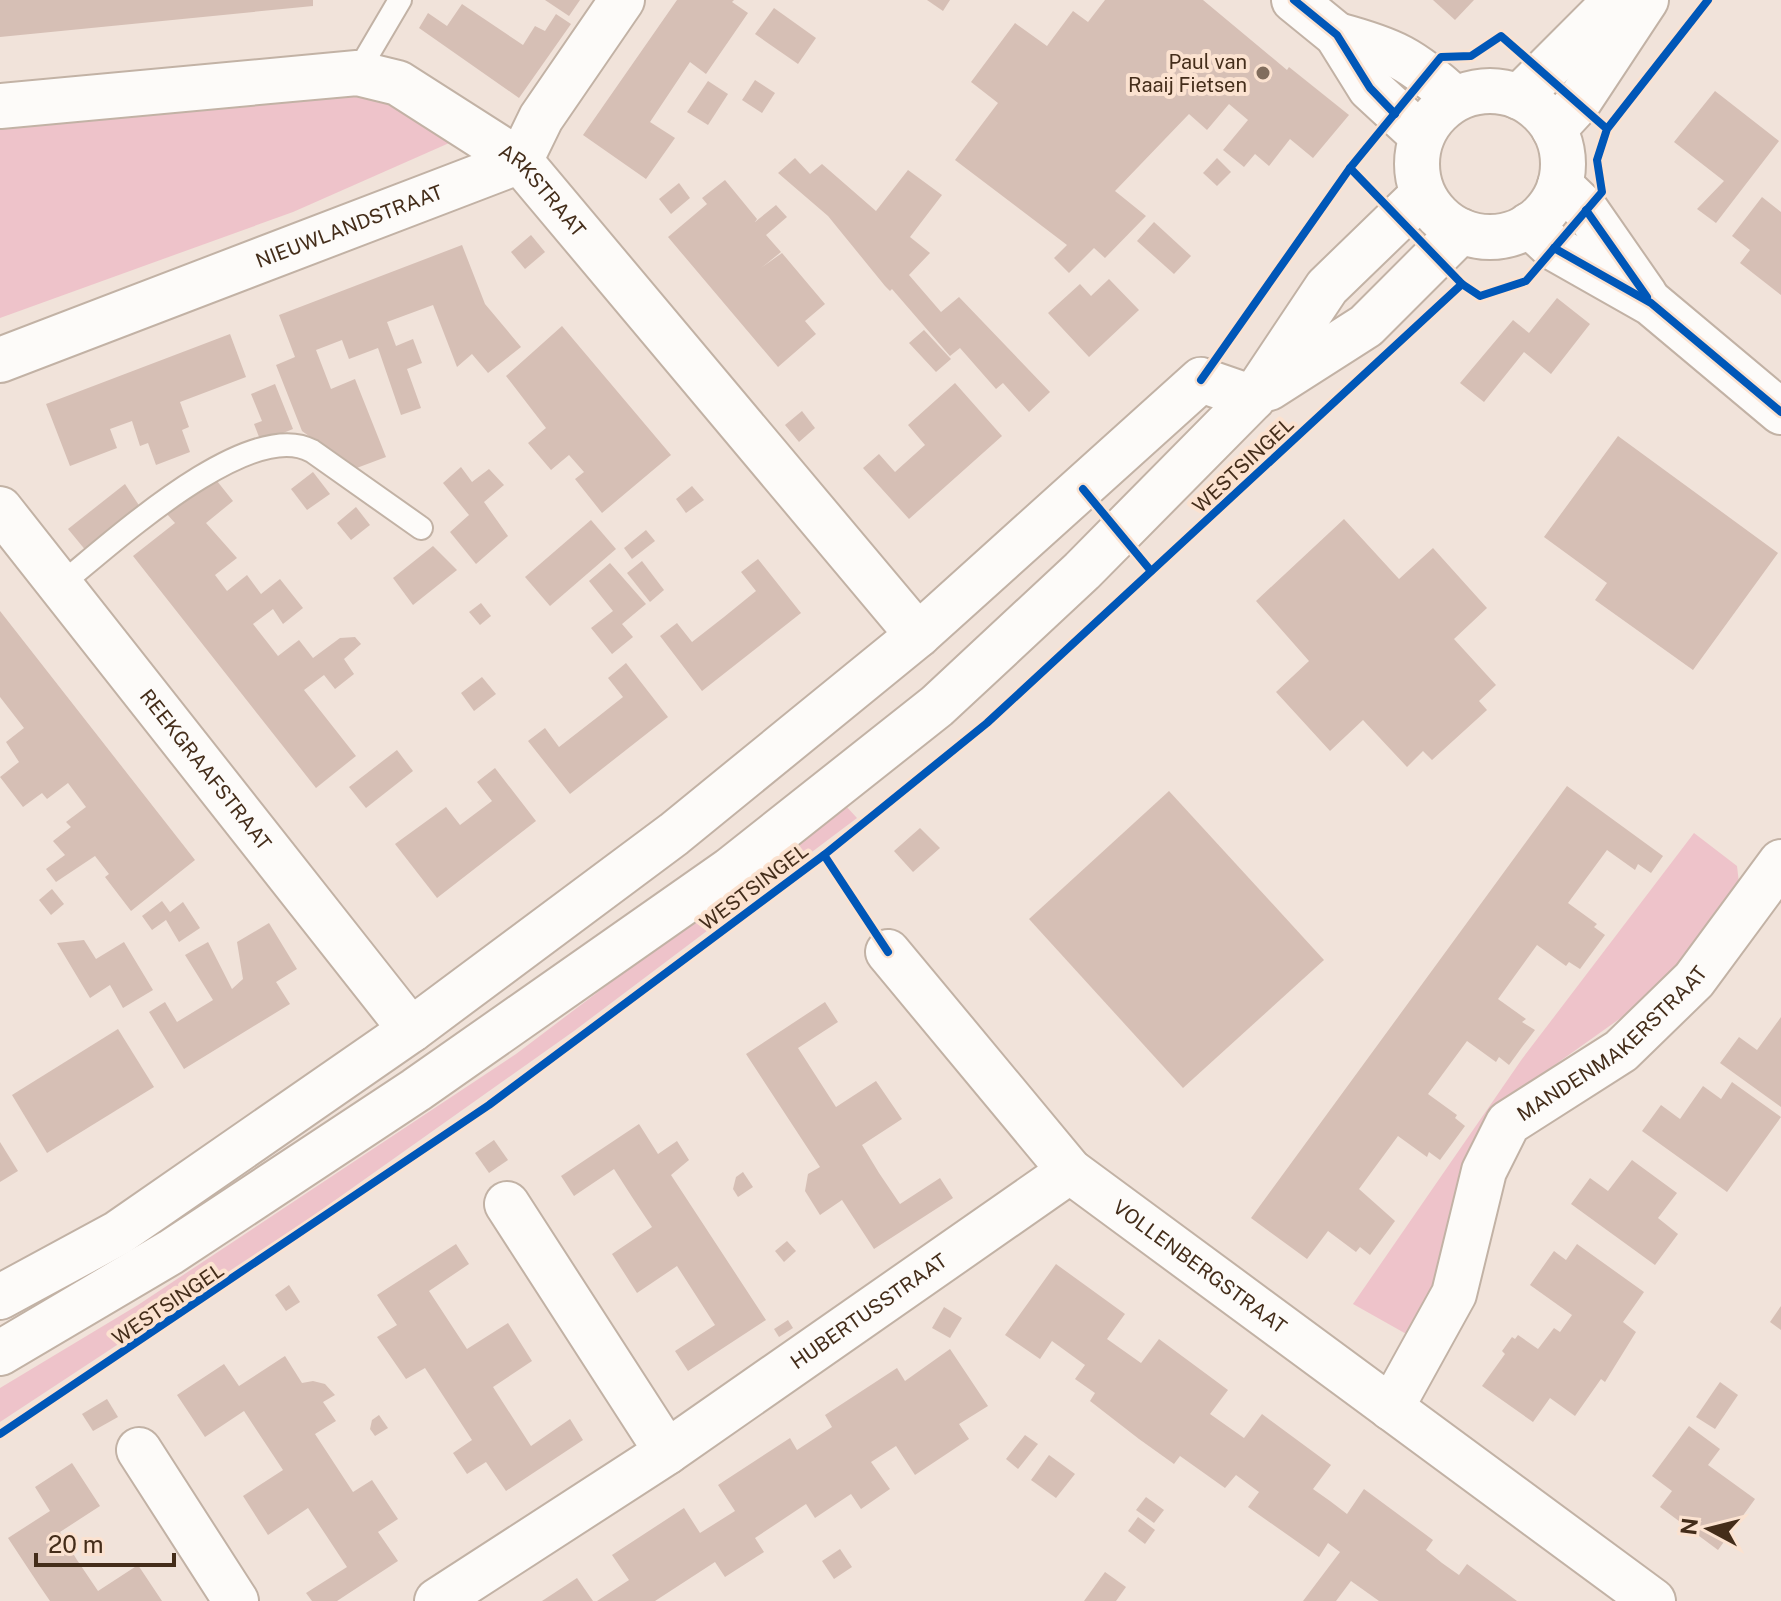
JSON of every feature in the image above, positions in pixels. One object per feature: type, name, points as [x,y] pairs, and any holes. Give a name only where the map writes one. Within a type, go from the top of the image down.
[{"type":"street","points":[[520,161],[541,118],[622,0]]},
{"type":"street","points":[[1294,0],[1337,35],[1370,88],[1422,136]]},
{"type":"street","points":[[1519,97],[1616,0]]},
{"type":"street","points":[[1554,129],[1578,103],[1646,0]]},
{"type":"street","points":[[1337,35],[1389,49],[1428,73],[1455,99]]},
{"type":"street","name":"ARKSTRAAT","points":[[0,106],[357,73],[398,83],[520,161],[918,635]]},
{"type":"street","points":[[1497,91],[1519,97],[1539,110],[1554,129],[1563,166],[1560,185],[1548,208],[1529,225],[1508,235],[1483,237],[1461,231],[1438,216],[1422,195],[1416,166],[1422,136],[1435,115],[1455,99],[1476,92],[1497,91]]},
{"type":"street","name":"NIEUWLANDSTRAAT","points":[[0,360],[520,161]]},
{"type":"street","points":[[1560,185],[1586,210],[1651,303]]},
{"type":"street","name":"WESTSINGEL","points":[[0,1353],[184,1244],[416,1090],[730,870],[937,706],[1082,571],[1253,398],[1327,287],[1422,195]]},
{"type":"street","points":[[1529,225],[1554,248],[1651,303],[1781,412]]},
{"type":"street","name":"WESTSINGEL","points":[[1253,398],[1366,326],[1461,231]]},
{"type":"street","name":"WESTSINGEL","points":[[0,1297],[118,1233],[411,1030],[674,834],[918,635],[1201,380],[1253,398]]},
{"type":"street","name":"REEKGRAAFSTRAAT","points":[[0,509],[411,1030]]},
{"type":"street","name":"MANDENMAKERSTRAAT","points":[[1391,1408],[1454,1294],[1484,1171],[1508,1123],[1621,1051],[1694,980],[1781,862]]},
{"type":"street","name":"VOLLENBERGSTRAAT","points":[[888,952],[1070,1171],[1653,1601]]},
{"type":"street","name":"HUBERTUSSTRAAT","points":[[437,1601],[667,1452],[1070,1171]]},
{"type":"street","points":[[507,1204],[667,1452]]},
{"type":"street","points":[[139,1450],[236,1601]]},
{"type":"lane","points":[[357,73],[400,0]]},
{"type":"lane","points":[[60,585],[204,473],[243,455],[274,446],[298,443],[421,528]]},
{"type":"shaded area","points":[[374,91],[456,140],[293,212],[0,318],[0,119]]},
{"type":"shaded area","points":[[845,805],[857,818],[574,1031],[310,1218],[0,1422],[0,1388],[138,1305],[516,1054]]},
{"type":"shaded area","points":[[1694,833],[1737,866],[1739,883],[1677,978],[1497,1106],[1477,1133],[1473,1161],[1417,1340],[1353,1304],[1522,1059]]},
{"type":"building","points":[[0,0],[313,0],[313,6],[0,37]]},
{"type":"building","points":[[545,0],[580,0],[569,16]]},
{"type":"building","points":[[677,0],[734,0],[732,2],[748,13],[706,74],[690,62],[650,122],[675,138],[646,179],[583,135]]},
{"type":"building","points":[[927,0],[950,0],[943,11]]},
{"type":"building","points":[[1105,0],[1203,0],[1287,70],[1289,67],[1349,115],[1313,158],[1290,139],[1269,166],[1255,154],[1244,167],[1223,150],[1248,120],[1229,104],[1207,130],[1189,114],[1115,191],[1146,216],[1105,258],[1094,248],[1069,273],[1054,258],[1067,245],[955,160],[998,103],[971,82],[1015,23],[1047,46],[1073,11],[1088,22]]},
{"type":"building","points":[[1433,0],[1474,0],[1455,20]]},
{"type":"building","points":[[462,4],[523,45],[535,26],[545,31],[556,14],[571,24],[519,98],[419,28],[428,13],[447,26]]},
{"type":"building","points":[[774,8],[816,38],[798,64],[755,34]]},
{"type":"building","points":[[755,80],[775,93],[762,113],[742,100]]},
{"type":"building","points":[[708,81],[728,94],[708,125],[687,112]]},
{"type":"building","points":[[1715,91],[1779,141],[1716,223],[1697,209],[1724,181],[1674,142]]},
{"type":"building","points":[[795,158],[810,174],[822,164],[876,211],[908,170],[942,195],[910,237],[930,253],[909,275],[941,312],[959,297],[1050,392],[1029,412],[1003,383],[996,389],[960,348],[950,356],[892,289],[890,291],[885,286],[828,216],[778,173]]},
{"type":"building","points":[[1217,158],[1231,172],[1217,186],[1203,173]]},
{"type":"building","points":[[725,180],[757,219],[755,222],[776,205],[787,217],[766,235],[781,252],[761,268],[782,253],[825,304],[805,321],[816,334],[778,367],[668,237],[707,204],[702,198]]},
{"type":"building","points":[[679,183],[690,198],[671,214],[659,199]]},
{"type":"building","points":[[1762,197],[1781,212],[1781,295],[1740,263],[1750,250],[1732,236]]},
{"type":"building","points":[[1154,222],[1191,256],[1174,274],[1137,241]]},
{"type":"building","points":[[531,235],[545,252],[525,269],[511,252]]},
{"type":"building","points":[[462,245],[485,304],[521,347],[488,373],[472,354],[457,367],[433,305],[387,322],[396,346],[413,339],[422,363],[407,369],[421,408],[401,415],[378,348],[349,359],[342,340],[316,350],[331,389],[355,379],[386,457],[354,469],[302,431],[276,365],[295,357],[279,315]]},
{"type":"building","points":[[1109,279],[1139,310],[1089,357],[1048,313],[1080,284],[1091,296]]},
{"type":"building","points":[[1557,298],[1590,324],[1551,374],[1524,352],[1484,402],[1460,383],[1513,320],[1529,333]]},
{"type":"building","points":[[562,326],[671,455],[602,513],[575,479],[584,472],[569,455],[551,470],[528,443],[546,428],[506,376]]},
{"type":"building","points":[[924,330],[951,359],[936,372],[909,343]]},
{"type":"building","points":[[230,334],[246,377],[180,402],[189,427],[182,430],[190,452],[156,465],[148,443],[140,446],[132,421],[110,429],[117,448],[70,466],[46,404]]},
{"type":"building","points":[[955,383],[1002,436],[909,519],[863,468],[879,454],[895,472],[925,445],[908,425]]},
{"type":"building","points":[[275,384],[293,429],[261,442],[254,424],[262,421],[251,394]]},
{"type":"building","points":[[802,411],[815,428],[799,442],[785,425]]},
{"type":"building","points":[[1618,436],[1778,553],[1693,670],[1595,600],[1607,583],[1544,537]]},
{"type":"building","points":[[461,467],[472,482],[489,469],[504,485],[484,502],[508,536],[476,564],[450,532],[469,515],[443,483]]},
{"type":"building","points":[[313,472],[330,494],[307,510],[291,489]]},
{"type":"building","points":[[213,476],[233,501],[206,523],[237,558],[215,575],[227,591],[247,575],[261,594],[280,579],[303,608],[283,624],[273,609],[253,624],[278,656],[299,640],[313,658],[340,638],[355,637],[361,644],[344,659],[354,674],[335,689],[324,675],[304,690],[356,756],[316,788],[133,556],[175,523],[166,513]]},
{"type":"building","points":[[125,484],[142,510],[87,552],[68,529]]},
{"type":"building","points":[[692,486],[704,500],[686,513],[676,499]]},
{"type":"building","points":[[356,507],[370,525],[351,540],[337,523]]},
{"type":"building","points":[[1344,519],[1399,579],[1433,548],[1487,608],[1454,639],[1496,685],[1479,701],[1487,710],[1432,760],[1423,751],[1407,767],[1363,720],[1330,751],[1276,692],[1309,661],[1256,601]]},
{"type":"building","points":[[591,520],[616,549],[550,606],[525,577]]},
{"type":"building","points":[[646,530],[655,541],[632,559],[624,548]]},
{"type":"building","points":[[433,546],[457,570],[413,605],[393,578]]},
{"type":"building","points":[[758,559],[801,613],[702,691],[660,636],[677,623],[692,642],[724,617],[756,591],[741,572]]},
{"type":"building","points":[[642,561],[664,590],[650,602],[627,573]]},
{"type":"building","points":[[610,563],[646,604],[622,624],[633,637],[612,654],[591,628],[613,611],[589,581]]},
{"type":"building","points":[[481,603],[491,616],[480,625],[469,612]]},
{"type":"building","points":[[0,611],[195,860],[131,911],[105,877],[109,874],[95,856],[56,882],[46,869],[65,855],[53,841],[71,827],[66,822],[86,807],[68,783],[47,799],[42,793],[23,807],[0,777],[19,762],[6,742],[24,728],[0,697]]},
{"type":"building","points":[[626,663],[668,717],[570,794],[528,741],[545,728],[559,747],[623,697],[608,678]]},
{"type":"building","points":[[482,677],[496,694],[474,711],[461,693]]},
{"type":"building","points":[[397,750],[413,771],[366,808],[349,787]]},
{"type":"building","points":[[495,768],[536,821],[437,898],[395,844],[446,807],[460,825],[492,801],[477,782]]},
{"type":"building","points":[[1567,786],[1663,856],[1651,873],[1638,864],[1635,870],[1607,850],[1568,903],[1597,924],[1594,927],[1605,935],[1580,969],[1569,962],[1566,966],[1537,945],[1498,999],[1526,1019],[1522,1022],[1535,1030],[1509,1065],[1499,1057],[1496,1062],[1467,1041],[1428,1094],[1457,1115],[1455,1118],[1465,1126],[1440,1160],[1429,1152],[1427,1157],[1398,1136],[1359,1189],[1395,1221],[1370,1255],[1360,1247],[1356,1252],[1328,1231],[1307,1259],[1251,1218]]},
{"type":"building","points":[[1169,791],[1324,960],[1183,1088],[1029,919]]},
{"type":"building","points":[[920,828],[940,848],[913,872],[894,851]]},
{"type":"building","points":[[52,889],[64,904],[51,915],[39,900]]},
{"type":"building","points":[[162,901],[170,912],[183,902],[200,928],[179,942],[166,920],[152,930],[142,916]]},
{"type":"building","points":[[269,923],[297,969],[276,982],[290,1004],[184,1069],[149,1012],[165,1002],[177,1022],[213,1000],[185,955],[208,942],[232,989],[243,979],[237,942]]},
{"type":"building","points":[[84,940],[96,959],[124,942],[153,990],[123,1008],[110,985],[90,998],[57,943]]},
{"type":"building","points":[[825,1002],[838,1022],[798,1048],[836,1107],[876,1081],[902,1119],[862,1145],[879,1173],[900,1204],[940,1178],[953,1198],[874,1249],[842,1200],[820,1215],[805,1191],[808,1174],[820,1167],[746,1054]]},
{"type":"building","points":[[1781,1017],[1781,1107],[1720,1063],[1739,1037],[1757,1050]]},
{"type":"building","points":[[118,1029],[154,1087],[47,1153],[12,1095]]},
{"type":"building","points":[[1732,1082],[1781,1117],[1727,1192],[1642,1131],[1661,1105],[1680,1119],[1703,1086],[1721,1099]]},
{"type":"building","points":[[639,1124],[658,1154],[677,1141],[689,1160],[671,1175],[766,1320],[688,1371],[675,1351],[715,1325],[677,1266],[637,1293],[612,1254],[652,1227],[614,1169],[574,1196],[561,1176]]},
{"type":"building","points":[[494,1140],[508,1160],[489,1173],[475,1153]]},
{"type":"building","points":[[0,1142],[18,1171],[0,1182]]},
{"type":"building","points":[[1632,1160],[1677,1193],[1658,1218],[1678,1234],[1655,1265],[1571,1204],[1590,1178],[1608,1191]]},
{"type":"building","points":[[743,1172],[753,1187],[738,1197],[733,1189],[736,1177]]},
{"type":"building","points":[[787,1241],[796,1251],[784,1262],[775,1251]]},
{"type":"building","points":[[456,1244],[469,1264],[429,1291],[467,1349],[508,1323],[532,1361],[493,1387],[531,1446],[570,1419],[583,1440],[506,1491],[486,1462],[467,1474],[453,1453],[472,1440],[425,1368],[406,1379],[377,1337],[397,1325],[377,1295]]},
{"type":"building","points":[[1577,1244],[1644,1292],[1623,1322],[1636,1332],[1605,1382],[1601,1379],[1575,1416],[1550,1398],[1533,1422],[1482,1386],[1505,1354],[1502,1351],[1512,1337],[1515,1339],[1518,1335],[1538,1349],[1554,1328],[1560,1332],[1572,1315],[1530,1285],[1554,1251],[1566,1260]]},
{"type":"building","points":[[1056,1264],[1125,1314],[1107,1339],[1141,1363],[1159,1339],[1228,1390],[1210,1414],[1244,1438],[1262,1414],[1331,1465],[1313,1489],[1347,1514],[1364,1489],[1433,1540],[1426,1550],[1442,1563],[1459,1575],[1467,1564],[1517,1601],[1379,1601],[1351,1581],[1336,1601],[1303,1601],[1340,1552],[1328,1543],[1319,1557],[1248,1507],[1259,1492],[1236,1475],[1225,1488],[1180,1456],[1174,1464],[1139,1439],[1090,1401],[1095,1393],[1075,1379],[1085,1365],[1052,1341],[1040,1359],[1005,1335]]},
{"type":"building","points":[[289,1285],[300,1302],[286,1311],[275,1295]]},
{"type":"building","points":[[1781,1306],[1781,1330],[1770,1322]]},
{"type":"building","points":[[944,1307],[962,1318],[950,1338],[932,1328]]},
{"type":"building","points":[[788,1320],[793,1328],[779,1337],[774,1329]]},
{"type":"building","points":[[950,1349],[988,1406],[959,1424],[969,1439],[915,1475],[896,1446],[871,1462],[890,1489],[861,1509],[851,1494],[815,1518],[806,1504],[755,1538],[764,1552],[725,1577],[715,1562],[655,1601],[597,1601],[629,1580],[612,1555],[684,1508],[700,1533],[735,1511],[718,1485],[790,1438],[797,1450],[832,1427],[825,1415],[897,1368],[905,1381]]},
{"type":"building","points":[[285,1356],[302,1383],[313,1381],[325,1384],[335,1395],[323,1402],[336,1421],[315,1434],[353,1492],[372,1480],[398,1519],[378,1532],[398,1561],[337,1601],[312,1601],[306,1593],[347,1567],[308,1508],[268,1535],[243,1496],[283,1470],[244,1411],[205,1437],[177,1395],[224,1364],[239,1386]]},
{"type":"building","points":[[1720,1382],[1738,1395],[1715,1429],[1696,1417]]},
{"type":"building","points":[[107,1399],[118,1417],[93,1431],[82,1414]]},
{"type":"building","points":[[379,1415],[388,1428],[375,1436],[370,1429],[372,1420]]},
{"type":"building","points":[[1689,1426],[1720,1449],[1708,1465],[1755,1499],[1718,1550],[1660,1507],[1672,1491],[1652,1476]]},
{"type":"building","points":[[1025,1435],[1038,1444],[1018,1469],[1006,1459]]},
{"type":"building","points":[[1049,1455],[1075,1474],[1056,1498],[1031,1480]]},
{"type":"building","points":[[72,1463],[100,1506],[60,1532],[77,1560],[98,1591],[138,1565],[162,1601],[50,1601],[8,1538],[50,1511],[35,1487]]},
{"type":"building","points":[[1146,1497],[1164,1510],[1154,1523],[1136,1510]]},
{"type":"building","points":[[1138,1517],[1155,1530],[1145,1544],[1128,1531]]},
{"type":"building","points":[[840,1549],[852,1567],[834,1579],[822,1561]]},
{"type":"building","points":[[1105,1572],[1126,1587],[1116,1601],[1084,1601]]},
{"type":"building","points":[[577,1578],[593,1601],[542,1601]]},
{"type":"cycle path","points":[[1294,0],[1337,35],[1370,88],[1395,114]]},
{"type":"cycle path","points":[[1607,129],[1501,36],[1471,56],[1441,57],[1350,168],[1462,284],[1480,296],[1526,281],[1602,192],[1597,160],[1607,129],[1708,0]]},
{"type":"cycle path","points":[[1201,380],[1350,168]]},
{"type":"cycle path","points":[[1586,210],[1647,297]]},
{"type":"cycle path","points":[[1554,248],[1651,303],[1781,412]]},
{"type":"cycle path","points":[[0,1434],[489,1105],[824,855],[987,723],[1462,284]]},
{"type":"cycle path","points":[[1083,489],[1151,571]]},
{"type":"cycle path","points":[[824,855],[888,952]]},
{"type":"place","name":"Paul van Raaij Fietsen","points":[[1263,73]]}]
